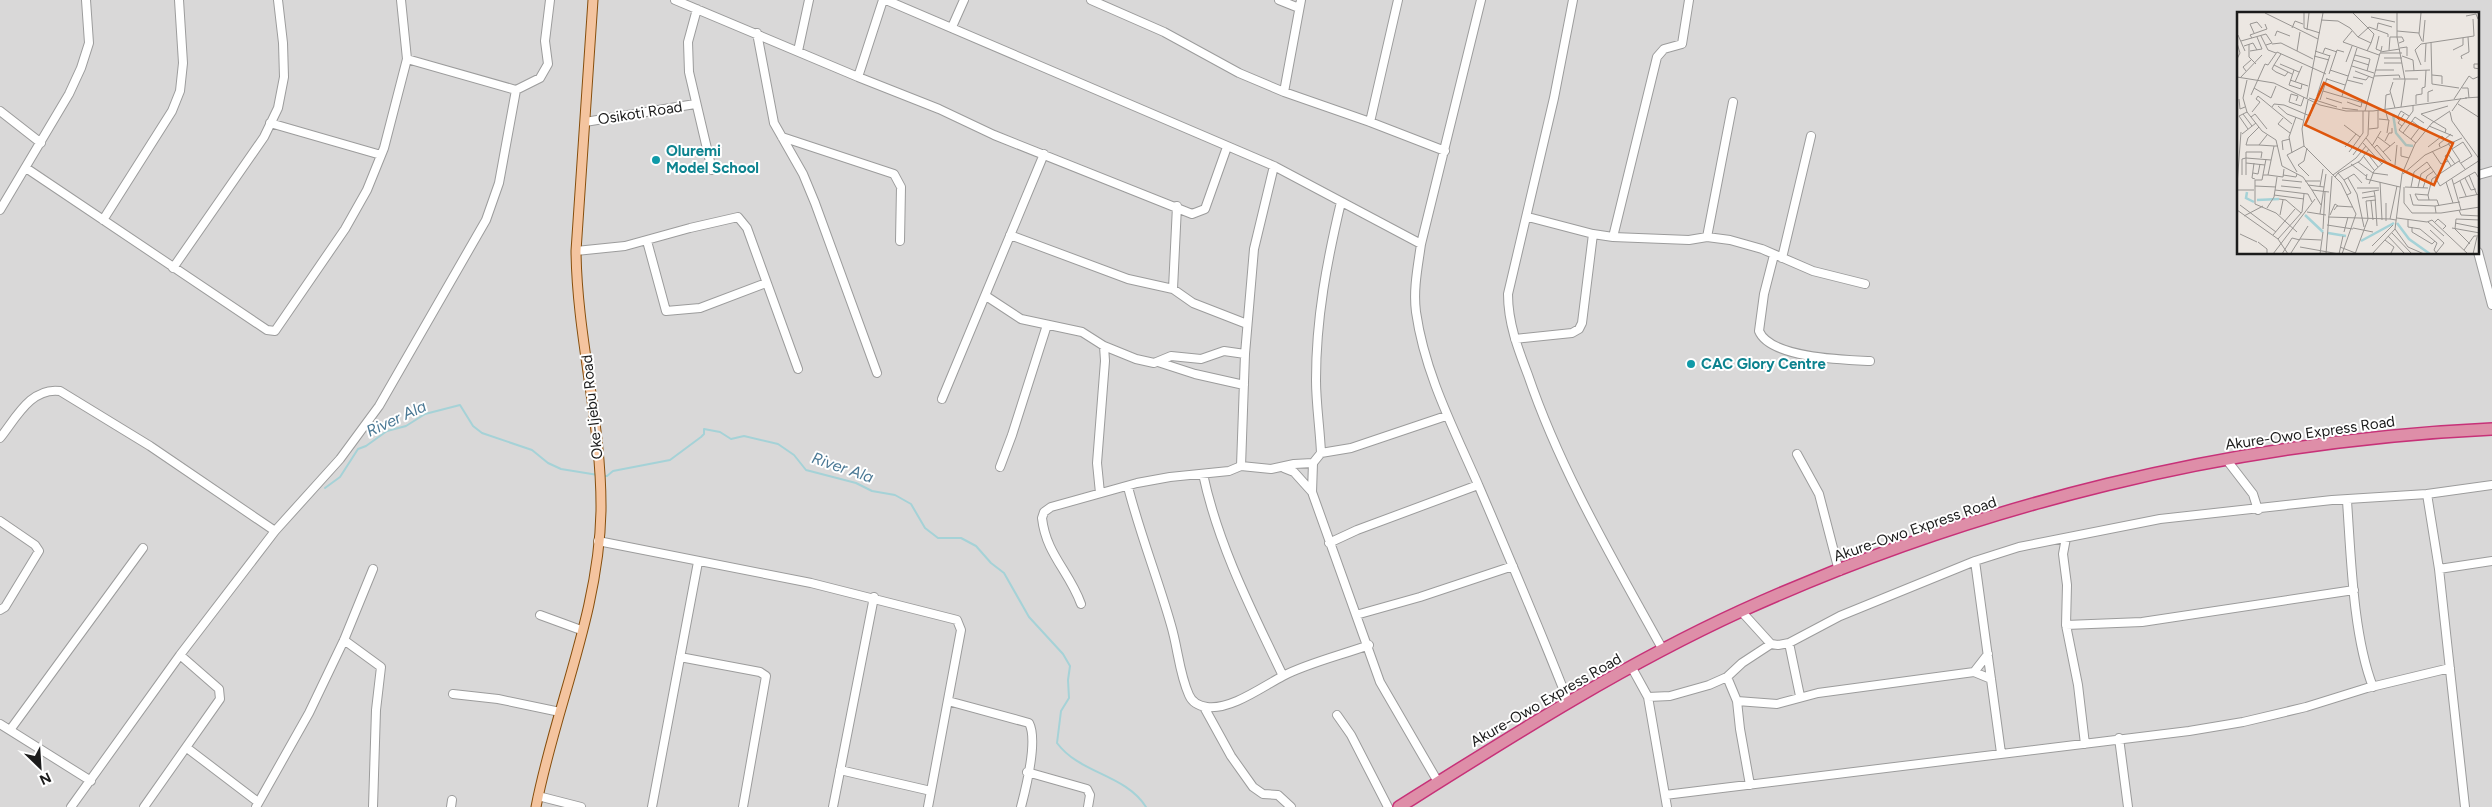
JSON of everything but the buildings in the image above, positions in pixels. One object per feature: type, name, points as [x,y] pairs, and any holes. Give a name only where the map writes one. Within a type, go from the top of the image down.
[{"type":"highway","name":"Akure-Owo Express Road","points":[[1399,807],[1568,701],[1741,612],[1839,571],[1995,515],[2141,476],[2226,459],[2353,440],[2492,429]]},
{"type":"main road","name":"Oke-Ijebu Road","points":[[536,807],[589,604],[601,512],[599,475],[576,278],[576,251],[593,0]]},
{"type":"street","points":[[0,210],[69,94],[81,68],[89,43],[86,0]]},
{"type":"street","points":[[103,220],[172,111],[180,90],[183,54],[179,0]]},
{"type":"street","points":[[173,268],[264,137],[278,108],[284,77],[283,43],[278,0]]},
{"type":"street","points":[[26,168],[267,330],[275,331],[345,229],[368,190],[382,155],[407,59],[401,0]]},
{"type":"street","points":[[407,59],[516,90],[540,78],[548,64],[545,41],[550,0]]},
{"type":"street","points":[[675,0],[1044,154],[1177,206],[1192,214],[1205,209],[1226,147]]},
{"type":"street","points":[[798,51],[809,0]]},
{"type":"street","points":[[858,77],[884,0],[952,27],[1226,147],[1274,166],[1421,244]]},
{"type":"street","points":[[952,27],[964,0]]},
{"type":"street","points":[[1091,0],[1164,32],[1239,72],[1284,92],[1445,151]]},
{"type":"street","points":[[1279,0],[1300,4],[1284,92]]},
{"type":"street","points":[[1370,122],[1398,0]]},
{"type":"street","points":[[1481,0],[1421,244],[1416,284],[1416,309],[1420,333],[1446,416],[1513,566],[1568,701]]},
{"type":"street","points":[[1572,0],[1528,217],[1508,294],[1508,309],[1515,339],[1555,447],[1590,517],[1664,650]]},
{"type":"street","points":[[1613,237],[1657,57],[1664,49],[1682,44],[1689,0]]},
{"type":"street","points":[[697,10],[688,42],[688,57],[695,104],[712,170]]},
{"type":"street","points":[[757,33],[771,111],[782,137],[803,174],[815,203],[878,373]]},
{"type":"street","points":[[71,807],[180,655],[275,531],[306,499],[372,418],[486,220],[499,183],[516,90]]},
{"type":"street","points":[[1706,237],[1733,102]]},
{"type":"street","name":"Osikoti Road","points":[[585,122],[695,104]]},
{"type":"street","points":[[0,111],[41,143]]},
{"type":"street","points":[[270,123],[382,155]]},
{"type":"street","points":[[1811,136],[1778,257],[1764,294],[1759,331],[1764,338],[1777,347],[1798,353],[1870,361]]},
{"type":"street","points":[[782,137],[894,174],[901,187],[900,241]]},
{"type":"street","points":[[942,399],[1044,154]]},
{"type":"street","points":[[1241,466],[1247,324],[1257,232],[1274,166]]},
{"type":"street","points":[[1321,453],[1316,381],[1318,325],[1326,264],[1341,202]]},
{"type":"street","points":[[1173,289],[1177,206]]},
{"type":"street","points":[[576,251],[625,246],[738,217],[747,228],[798,370]]},
{"type":"street","points":[[1528,217],[1593,234],[1613,237],[1689,240],[1706,237],[1746,244],[1813,271],[1866,284]]},
{"type":"street","points":[[1515,339],[1572,333],[1579,329],[1582,323],[1593,234]]},
{"type":"street","points":[[1010,235],[1128,279],[1173,289],[1193,304],[1247,324]]},
{"type":"street","points":[[646,241],[666,310],[700,308],[766,283]]},
{"type":"street","points":[[2479,255],[2492,305]]},
{"type":"street","points":[[986,296],[1021,319],[1082,332],[1104,346],[1136,359],[1158,362],[1195,374],[1244,385]]},
{"type":"street","points":[[1000,467],[1012,436],[1047,325]]},
{"type":"street","points":[[1100,493],[1097,463],[1104,379],[1104,346]]},
{"type":"street","points":[[1158,362],[1171,356],[1201,359],[1224,351],[1245,354]]},
{"type":"street","points":[[0,438],[32,398],[50,389],[60,391],[150,446],[275,531]]},
{"type":"street","points":[[1438,782],[1387,696],[1329,543],[1312,492],[1313,463],[1321,453],[1351,448],[1446,416]]},
{"type":"street","points":[[1797,454],[1819,494],[1839,571]]},
{"type":"street","points":[[2226,459],[2252,494],[2258,510]]},
{"type":"street","points":[[1081,604],[1074,585],[1052,555],[1042,518],[1044,512],[1050,507],[1156,479],[1229,471],[1241,466],[1264,469],[1313,463]]},
{"type":"street","points":[[1282,467],[1294,472],[1312,492]]},
{"type":"street","points":[[1203,474],[1208,500],[1226,550],[1283,676]]},
{"type":"street","points":[[1648,697],[1670,696],[1695,690],[1727,677],[1742,663],[1771,644],[1789,643],[1840,616],[1975,561],[2019,547],[2160,519],[2346,500],[2427,494],[2492,484]]},
{"type":"street","points":[[1329,543],[1342,536],[1478,485]]},
{"type":"street","points":[[1128,487],[1171,626],[1189,695],[1196,704],[1204,707],[1226,704],[1258,691],[1283,676],[1369,645]]},
{"type":"street","points":[[2427,494],[2439,569],[2465,807]]},
{"type":"street","points":[[2346,500],[2354,590],[2366,671],[2373,687]]},
{"type":"street","points":[[0,521],[35,545],[39,551],[4,607],[0,610]]},
{"type":"street","points":[[2066,538],[2062,554],[2067,585],[2066,626],[2078,685],[2085,744]]},
{"type":"street","points":[[598,541],[874,597],[954,618],[959,622],[961,630],[928,807]]},
{"type":"street","points":[[10,730],[143,548]]},
{"type":"street","points":[[1975,561],[2001,753]]},
{"type":"street","points":[[2439,569],[2492,561]]},
{"type":"street","points":[[652,807],[698,562]]},
{"type":"street","points":[[1356,615],[1420,597],[1513,566]]},
{"type":"street","points":[[187,748],[257,805],[290,750],[344,640],[373,569]]},
{"type":"street","points":[[2066,626],[2142,622],[2354,590]]},
{"type":"street","points":[[832,807],[874,597]]},
{"type":"street","points":[[1741,612],[1771,644]]},
{"type":"street","points":[[540,615],[581,630]]},
{"type":"street","points":[[344,640],[379,664],[382,670],[376,710],[373,807]]},
{"type":"street","points":[[1789,643],[1800,696]]},
{"type":"street","points":[[1974,672],[1988,654]]},
{"type":"street","points":[[144,807],[220,699],[221,694],[214,684],[180,655]]},
{"type":"street","points":[[680,657],[760,672],[766,676],[743,807]]},
{"type":"street","points":[[1632,668],[1648,697],[1667,807]]},
{"type":"street","points":[[1665,794],[2189,731],[2243,722],[2450,668]]},
{"type":"street","points":[[1737,701],[1777,704],[1800,696],[1974,672],[1991,679]]},
{"type":"street","points":[[1727,677],[1737,701],[1750,785]]},
{"type":"street","points":[[453,694],[498,700],[560,712]]},
{"type":"street","points":[[948,701],[1029,723],[1032,729],[1032,749],[1021,807]]},
{"type":"street","points":[[1204,707],[1231,756],[1253,787],[1263,794],[1278,795],[1291,807]]},
{"type":"street","points":[[1336,715],[1351,735],[1388,807]]},
{"type":"street","points":[[0,724],[91,781]]},
{"type":"street","points":[[2119,738],[2128,807]]},
{"type":"street","points":[[840,770],[931,791]]},
{"type":"street","points":[[1027,772],[1087,789],[1090,795],[1088,807]]},
{"type":"street","points":[[538,796],[581,807]]},
{"type":"shaded area","points":[[0,0],[2492,0],[2492,807],[0,807]]},
{"type":"waterway","name":"River Ala","points":[[325,488],[340,477],[358,449],[366,446],[387,431],[406,426],[425,414],[460,405],[473,426],[482,433],[532,450],[548,463],[561,469],[598,475]]},
{"type":"waterway","name":"River Ala","points":[[602,476],[607,476],[613,471],[670,460],[701,437],[704,434],[704,429],[720,432],[731,439],[744,436],[778,444],[794,455],[806,470],[856,483],[872,491],[895,495],[911,504],[925,528],[938,538],[961,538],[976,546],[991,563],[1004,573],[1029,617],[1063,654],[1070,666],[1068,680],[1069,698],[1061,711],[1057,743],[1078,761],[1126,787],[1146,807]]},
{"type":"place","name":"Oluremi Model School","points":[[656,160]]},
{"type":"place","name":"CAC Glory Centre","points":[[1691,364]]}]
